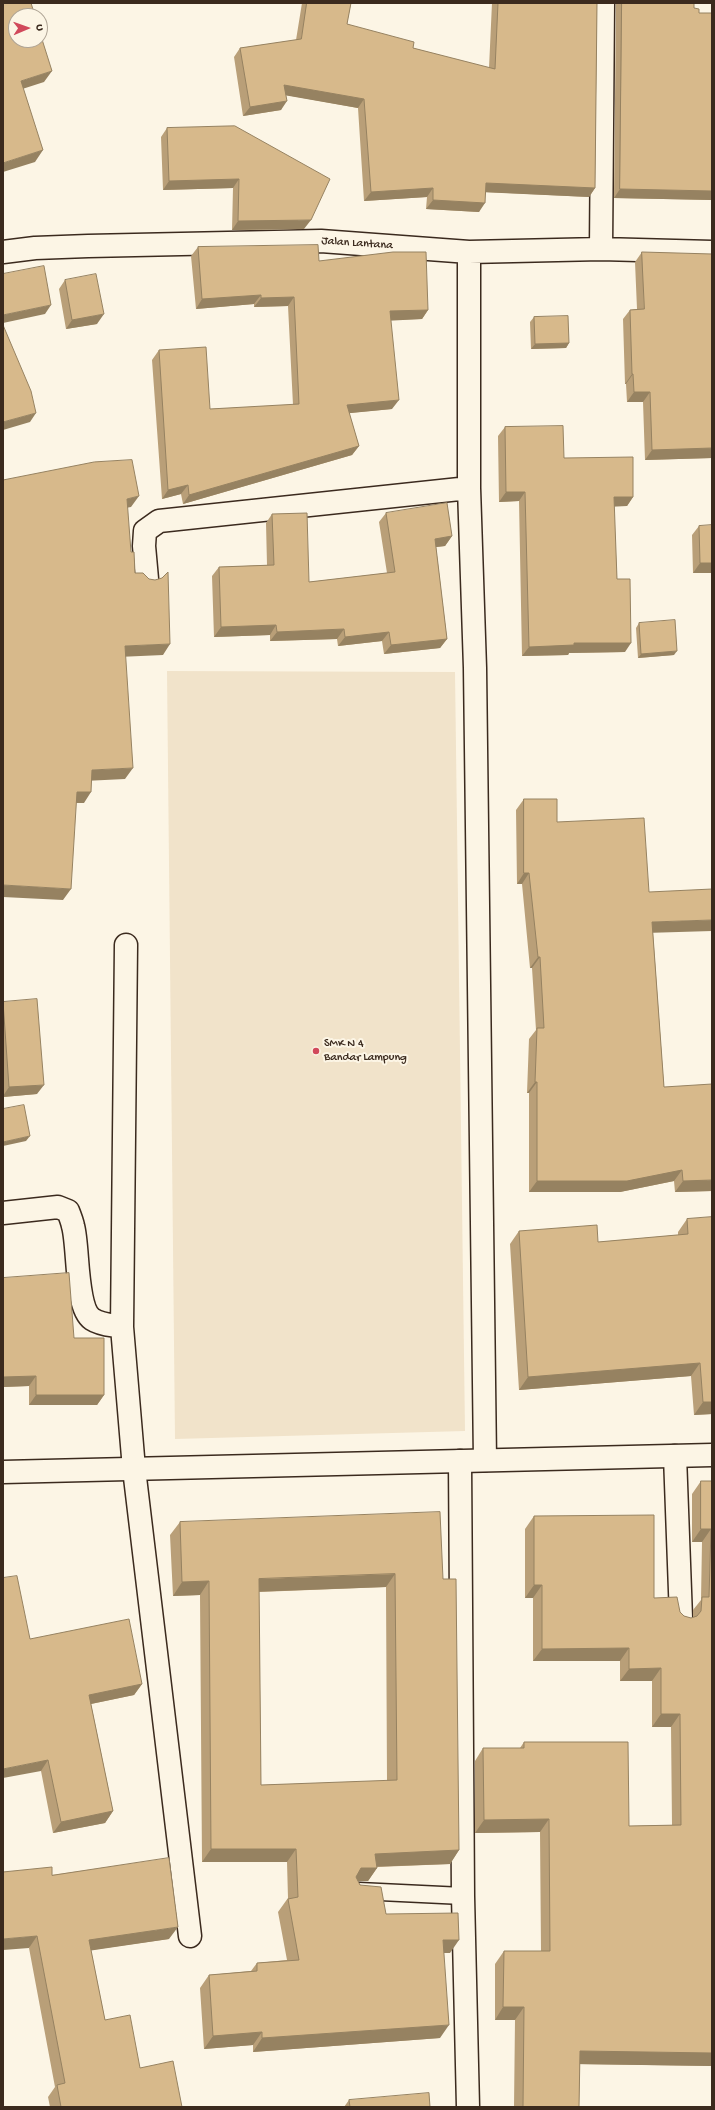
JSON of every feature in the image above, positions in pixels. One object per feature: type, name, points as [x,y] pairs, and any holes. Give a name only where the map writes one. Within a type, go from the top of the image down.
[{"type":"street","points":[[601,249],[603,3]]},
{"type":"street","name":"Jalan Lantana","points":[[3,252],[73,247],[321,241],[469,252],[601,249],[712,252]]},
{"type":"street","points":[[469,252],[469,488],[476,668],[485,1460]]},
{"type":"street","points":[[147,579],[144,546],[145,531],[159,521],[469,488]]},
{"type":"street","points":[[126,945],[122,1327],[134,1469],[190,1936]]},
{"type":"street","points":[[3,1213],[58,1207],[68,1211],[74,1227],[77,1264],[84,1311],[92,1319],[104,1324],[122,1327]]},
{"type":"street","points":[[3,1472],[712,1455]]},
{"type":"street","points":[[675,1456],[681,1618]]},
{"type":"street","points":[[460,1461],[463,1896],[468,2107]]},
{"type":"lane","points":[[356,1890],[463,1896]]},
{"type":"shaded area","name":"SMK N 4 Bandar Lampung","points":[[167,671],[455,672],[465,1431],[175,1439]]},
{"type":"building","points":[[3,3],[31,3],[33,8],[8,8],[8,48],[45,48],[52,71],[21,81],[43,150],[3,163]]},
{"type":"building","points":[[307,3],[351,3],[347,24],[414,42],[413,48],[495,69],[498,3],[597,3],[595,188],[486,183],[485,203],[433,200],[433,188],[371,192],[364,99],[284,85],[287,101],[250,107],[240,48],[301,39]]},
{"type":"building","points":[[622,3],[694,3],[694,8],[699,9],[699,13],[712,13],[712,191],[620,189]]},
{"type":"building","points":[[235,126],[330,179],[311,220],[238,221],[239,179],[169,181],[167,128]]},
{"type":"building","points":[[318,245],[319,261],[393,252],[426,252],[428,310],[390,311],[399,400],[347,405],[359,446],[189,495],[188,485],[168,490],[159,350],[206,347],[210,409],[299,404],[294,297],[261,298],[261,295],[202,299],[198,247]]},
{"type":"building","points":[[642,252],[712,254],[712,448],[652,450],[650,392],[634,392],[632,374],[630,310],[644,309]]},
{"type":"building","points":[[44,266],[51,305],[3,315],[3,274]]},
{"type":"building","points":[[96,274],[104,314],[72,320],[65,280]]},
{"type":"building","points":[[568,316],[569,343],[535,344],[534,317]]},
{"type":"building","points":[[3,325],[31,391],[36,413],[3,422]]},
{"type":"building","points":[[563,426],[564,458],[633,457],[633,497],[614,497],[617,579],[630,579],[631,643],[574,643],[574,645],[529,647],[525,492],[506,492],[505,427]]},
{"type":"building","points":[[132,460],[139,496],[127,499],[131,552],[134,552],[135,573],[143,573],[149,579],[155,580],[162,578],[168,572],[170,644],[125,646],[133,768],[92,770],[91,792],[77,792],[71,889],[3,885],[3,480],[94,462]]},
{"type":"building","points":[[447,503],[452,536],[435,539],[447,639],[391,645],[389,632],[345,637],[344,629],[277,632],[276,625],[221,627],[219,567],[274,565],[272,514],[307,513],[309,582],[395,572],[386,513]]},
{"type":"building","points":[[712,525],[712,563],[700,563],[699,526]]},
{"type":"building","points":[[675,620],[677,651],[641,654],[639,623]]},
{"type":"building","points":[[524,799],[557,799],[557,822],[644,818],[649,892],[712,889],[712,920],[652,922],[664,1087],[712,1084],[712,1180],[683,1181],[682,1170],[627,1181],[537,1181],[537,1082],[535,1082],[537,1028],[544,1028],[540,957],[538,957],[529,873],[524,873]]},
{"type":"building","points":[[37,999],[44,1085],[9,1087],[3,1002]]},
{"type":"building","points":[[24,1105],[30,1136],[3,1142],[3,1109]]},
{"type":"building","points":[[712,1217],[712,1402],[703,1402],[700,1363],[528,1377],[519,1231],[597,1225],[598,1242],[688,1234],[687,1219]]},
{"type":"building","points":[[69,1273],[74,1338],[104,1338],[104,1395],[36,1395],[36,1376],[3,1377],[3,1278]]},
{"type":"building","points":[[701,1481],[712,1481],[712,2053],[580,2051],[579,2107],[523,2107],[524,2007],[503,2007],[504,1951],[550,1951],[549,1819],[484,1820],[483,1748],[524,1748],[524,1742],[628,1742],[629,1826],[681,1825],[680,1714],[661,1714],[661,1668],[629,1669],[629,1648],[542,1649],[542,1585],[534,1585],[534,1516],[654,1515],[654,1598],[677,1597],[680,1612],[684,1616],[691,1618],[697,1616],[701,1611],[702,1597],[709,1597],[711,1529],[701,1529]]},
{"type":"building","points":[[440,1512],[443,1579],[456,1579],[459,1850],[375,1854],[377,1868],[361,1868],[356,1877],[360,1885],[381,1887],[386,1914],[458,1913],[459,1940],[443,1940],[449,2025],[262,2038],[262,2032],[213,2036],[209,1975],[257,1971],[257,1963],[299,1960],[288,1899],[298,1897],[296,1849],[211,1849],[209,1581],[182,1582],[180,1522]],"holes":[[[395,1574],[397,1780],[261,1785],[259,1579]]]},
{"type":"building","points":[[17,1576],[30,1639],[129,1619],[142,1684],[89,1695],[113,1811],[61,1822],[48,1760],[3,1769],[3,1578]]},
{"type":"building","points":[[169,1858],[178,1927],[89,1940],[105,2020],[130,2015],[140,2068],[173,2061],[182,2107],[61,2107],[57,2085],[65,2083],[37,1936],[3,1939],[3,1872],[52,1867],[52,1875]]},
{"type":"building","points":[[429,2093],[430,2107],[350,2107],[349,2100]]},
{"type":"place","name":"SMK N 4 Bandar Lampung","points":[[316,1051]]}]
